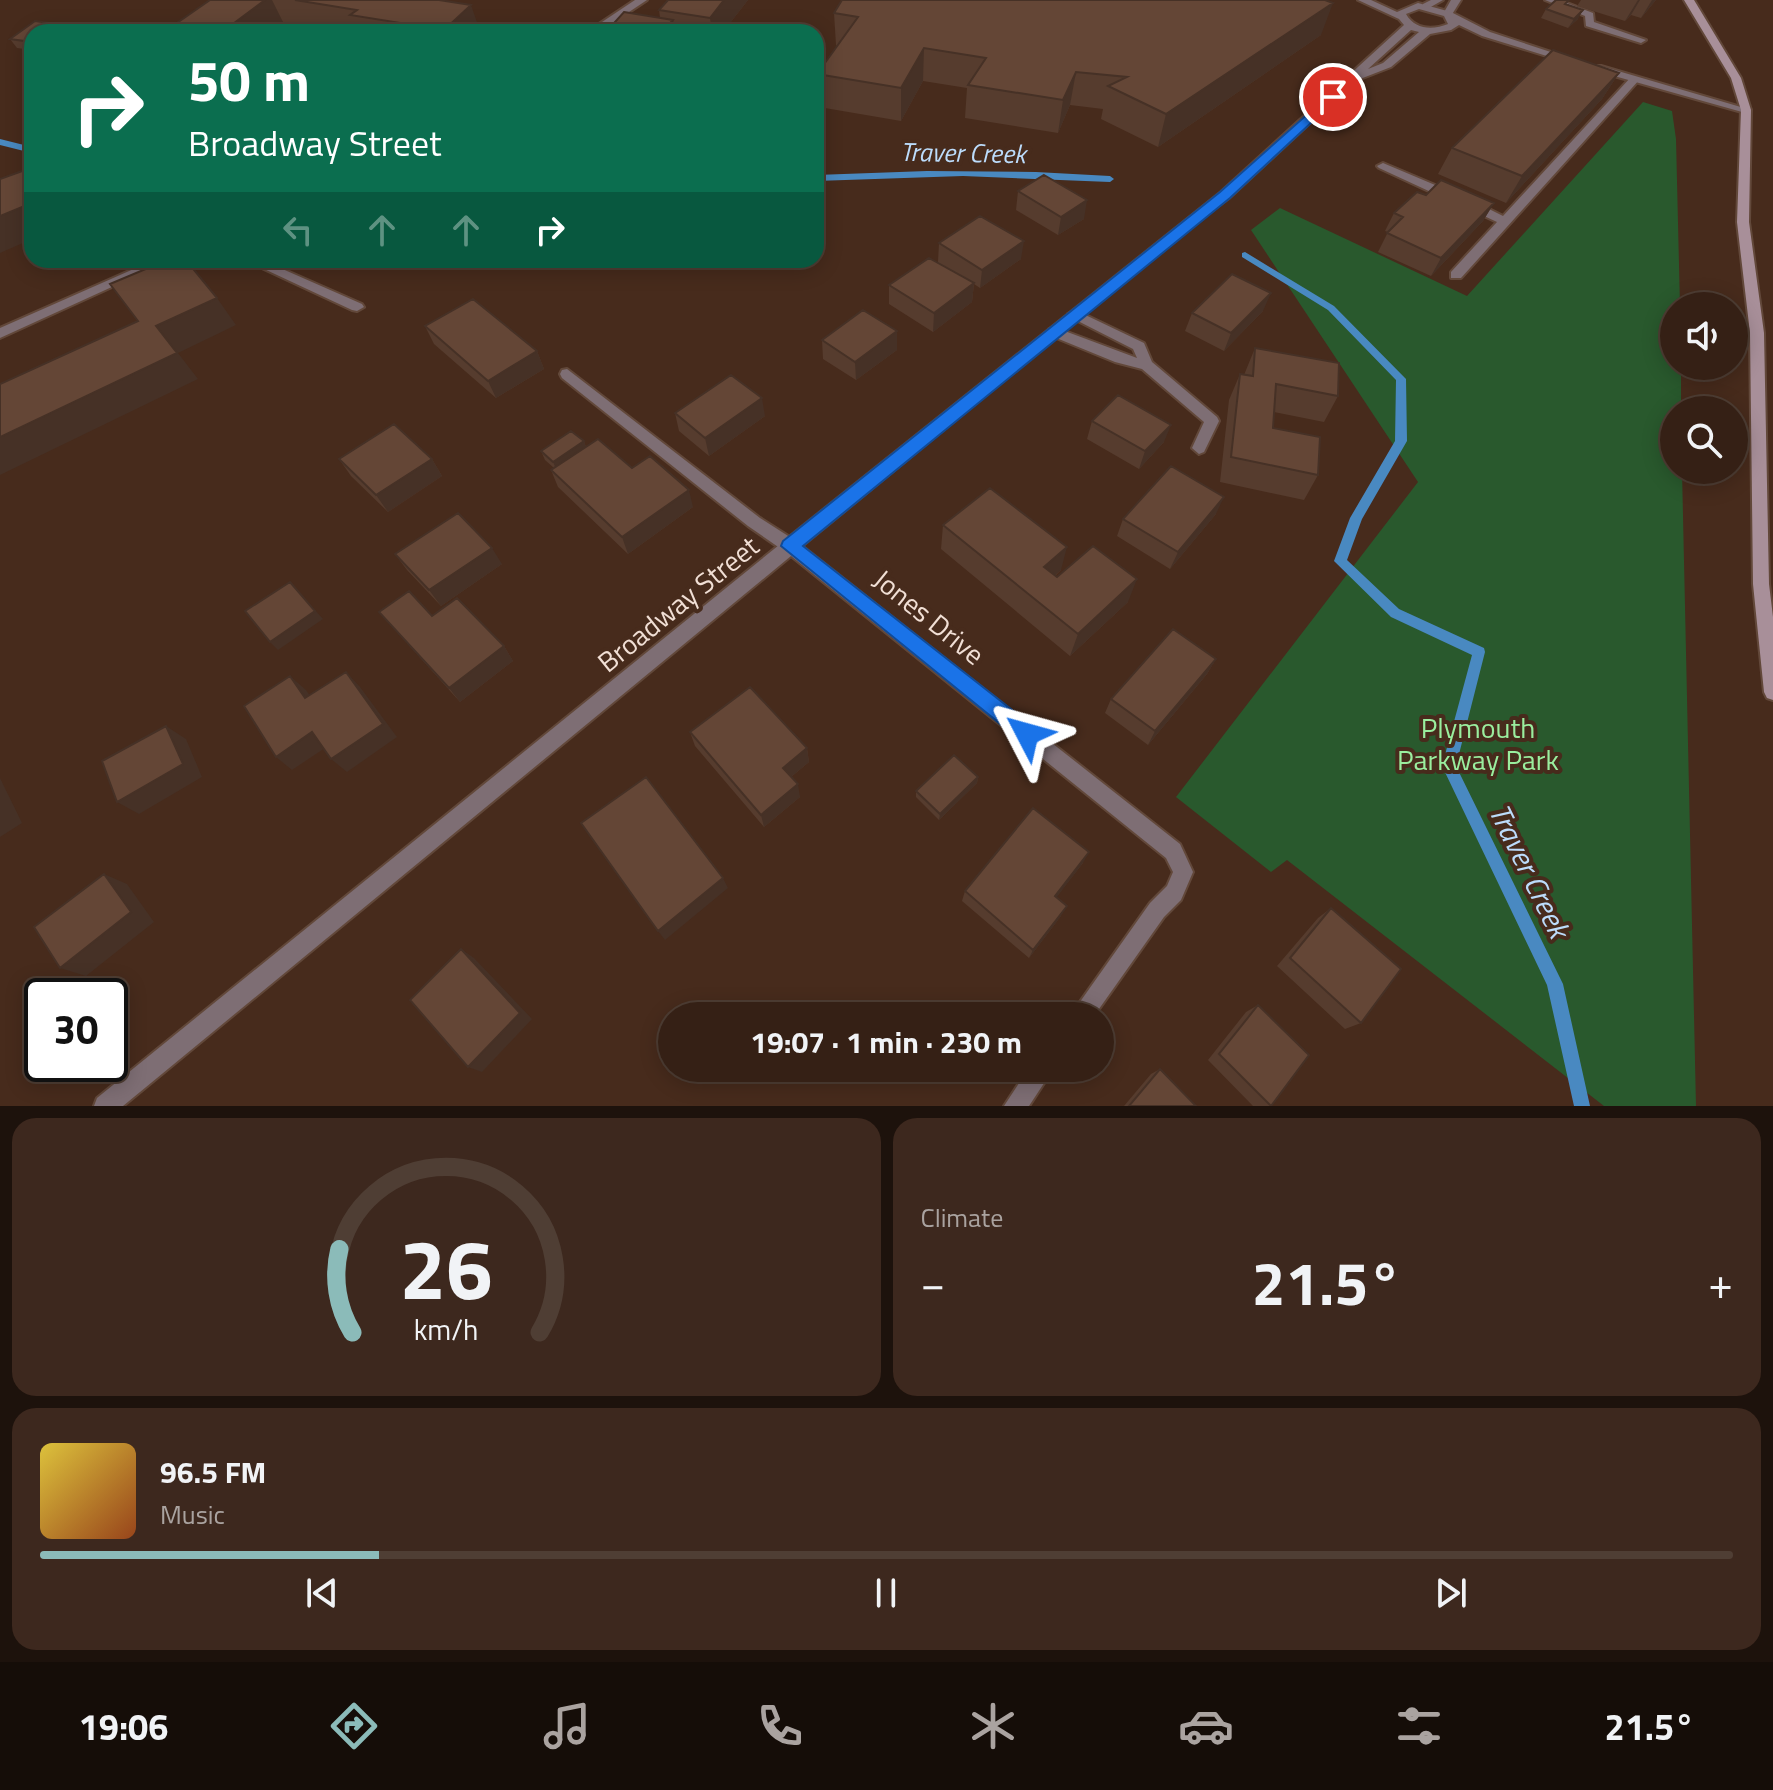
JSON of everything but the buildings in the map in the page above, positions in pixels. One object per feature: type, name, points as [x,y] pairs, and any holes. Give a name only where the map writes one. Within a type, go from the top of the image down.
[{"type":"main road","points":[[1689,0],[1736,78],[1746,110],[1743,222],[1757,333],[1761,584],[1773,692]]},
{"type":"street","points":[[604,24],[642,0]]},
{"type":"street","points":[[1363,0],[1427,31],[1444,30],[1524,47],[1746,110]]},
{"type":"street","points":[[1389,0],[1422,6],[1524,47]]},
{"type":"street","points":[[1401,17],[1404,9],[1438,0]]},
{"type":"street","points":[[1444,30],[1454,25],[1450,16],[1456,0]]},
{"type":"street","points":[[1550,0],[1590,15],[1589,24],[1641,40]]},
{"type":"street","name":"Broadway Street","points":[[105,1106],[1225,195],[1354,78],[1368,60],[1410,25]]},
{"type":"street","name":"Broadway Street","points":[[1354,78],[1387,65],[1427,31]]},
{"type":"street","points":[[1456,275],[1635,79]]},
{"type":"street","points":[[1383,166],[1505,221]]},
{"type":"street","points":[[0,333],[147,268]]},
{"type":"street","points":[[269,268],[357,307]]},
{"type":"street","points":[[1075,314],[1139,346],[1146,365]]},
{"type":"street","points":[[1054,332],[1120,359],[1146,365],[1212,421],[1199,448]]},
{"type":"street","name":"Jones Drive","points":[[567,374],[754,522],[790,546],[1173,851],[1183,872],[1174,893],[1157,910],[1091,1002]]},
{"type":"street","points":[[1015,1106],[1033,1082]]},
{"type":"green space","name":"Plymouth Parkway Park","points":[[1643,102],[1672,111],[1676,139],[1680,292],[1660,292],[1660,380],[1681,380],[1681,396],[1660,396],[1660,484],[1682,484],[1696,1106],[1604,1106],[1287,860],[1271,872],[1176,797],[1418,482],[1251,230],[1280,208],[1467,296]]},
{"type":"waterway","name":"Traver Creek","points":[[0,142],[24,148]]},
{"type":"waterway","name":"Traver Creek","points":[[824,178],[963,173],[1110,179]]},
{"type":"waterway","name":"Traver Creek","points":[[1245,255],[1331,308],[1401,379],[1401,441],[1356,518],[1340,561],[1395,613],[1479,652],[1449,766],[1555,984],[1582,1106]]},
{"type":"route","points":[[1027,734],[790,546],[1225,195],[1333,97]]}]
